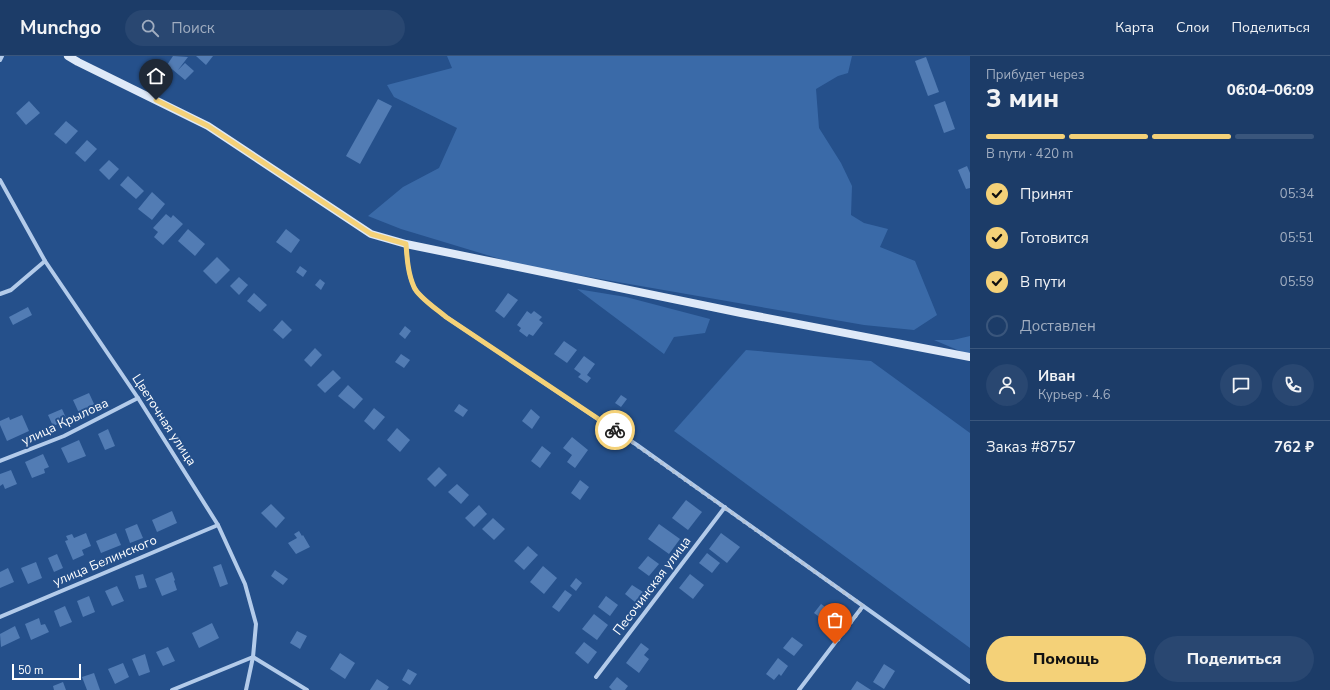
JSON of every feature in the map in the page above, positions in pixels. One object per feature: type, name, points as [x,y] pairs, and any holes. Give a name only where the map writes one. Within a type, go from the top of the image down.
[{"type":"street","points":[[0,60],[2,56]]},
{"type":"street","points":[[68,56],[208,126],[371,234],[406,244],[741,313],[970,357]]},
{"type":"street","name":"Цветочная улица","points":[[0,180],[45,261],[138,398],[218,525],[245,584],[256,624],[253,657],[246,690]]},
{"type":"street","points":[[406,244],[408,267],[414,288],[446,317],[637,445],[970,682]]},
{"type":"street","points":[[0,294],[11,290],[45,261]]},
{"type":"street","name":"улица Крылова","points":[[0,461],[64,436],[138,398]]},
{"type":"street","name":"Песочинская улица","points":[[596,677],[724,508]]},
{"type":"street","name":"улица Белинского","points":[[0,617],[218,525]]},
{"type":"street","points":[[799,690],[863,606]]},
{"type":"street","points":[[172,690],[253,657],[307,690]]},
{"type":"shaded area","points":[[447,56],[852,56],[848,73],[838,76],[816,89],[819,128],[841,163],[852,186],[851,215],[864,223],[888,229],[880,247],[915,261],[937,315],[914,330],[864,325],[520,265],[401,229],[368,216],[403,187],[439,168],[457,128],[394,97],[387,85],[452,68]]},
{"type":"shaded area","points":[[577,289],[626,297],[710,319],[705,333],[674,337],[664,354]]},
{"type":"shaded area","points":[[970,336],[970,354],[934,340],[953,340]]},
{"type":"shaded area","points":[[746,350],[871,361],[970,433],[970,648],[674,431]]},
{"type":"building","points":[[173,56],[188,57],[178,70],[185,63],[194,71],[185,80],[167,65]]},
{"type":"building","points":[[196,56],[213,56],[206,65]]},
{"type":"building","points":[[926,57],[939,92],[928,96],[915,61]]},
{"type":"building","points":[[378,99],[392,106],[360,164],[346,156]]},
{"type":"building","points":[[29,101],[40,113],[26,125],[16,113]]},
{"type":"building","points":[[945,101],[955,129],[944,133],[934,105]]},
{"type":"building","points":[[66,121],[78,131],[66,144],[54,134]]},
{"type":"building","points":[[87,140],[97,149],[85,162],[75,153]]},
{"type":"building","points":[[109,160],[119,169],[109,180],[99,170]]},
{"type":"building","points":[[967,166],[970,173],[970,188],[966,189],[958,170]]},
{"type":"building","points":[[128,176],[144,191],[136,199],[120,185]]},
{"type":"building","points":[[152,192],[165,204],[152,220],[138,209]]},
{"type":"building","points":[[166,214],[171,218],[173,215],[183,224],[163,245],[154,237],[158,232],[153,228]]},
{"type":"building","points":[[188,229],[205,244],[195,256],[178,241]]},
{"type":"building","points":[[286,229],[300,240],[291,253],[276,242]]},
{"type":"building","points":[[217,257],[230,270],[216,284],[203,271]]},
{"type":"building","points":[[300,266],[307,271],[303,277],[296,272]]},
{"type":"building","points":[[239,277],[248,285],[239,295],[230,286]]},
{"type":"building","points":[[320,279],[325,283],[321,290],[315,285]]},
{"type":"building","points":[[254,293],[267,305],[260,312],[247,301]]},
{"type":"building","points":[[508,293],[518,300],[504,318],[495,311]]},
{"type":"building","points":[[28,307],[32,315],[13,325],[9,317]]},
{"type":"building","points":[[527,311],[531,314],[534,311],[542,317],[539,320],[543,323],[533,336],[529,334],[527,337],[519,331],[521,328],[517,325]]},
{"type":"building","points":[[282,320],[292,330],[283,339],[273,330]]},
{"type":"building","points":[[405,326],[411,331],[405,339],[399,334]]},
{"type":"building","points":[[564,341],[577,350],[567,363],[554,354]]},
{"type":"building","points":[[315,348],[322,355],[311,367],[304,360]]},
{"type":"building","points":[[401,354],[410,360],[404,368],[395,362]]},
{"type":"building","points":[[584,356],[595,364],[587,375],[591,378],[587,383],[578,377],[581,374],[574,369]]},
{"type":"building","points":[[333,370],[341,378],[325,393],[317,385]]},
{"type":"building","points":[[348,385],[363,399],[354,409],[338,396]]},
{"type":"building","points":[[89,393],[95,406],[79,413],[73,400]]},
{"type":"building","points":[[621,395],[627,399],[621,407],[615,403]]},
{"type":"building","points":[[459,404],[468,410],[463,417],[454,411]]},
{"type":"building","points":[[374,408],[385,417],[374,430],[364,421]]},
{"type":"building","points":[[62,409],[67,420],[53,426],[48,415]]},
{"type":"building","points":[[531,409],[540,417],[532,429],[522,421]]},
{"type":"building","points":[[22,415],[29,431],[7,441],[0,425],[0,421],[9,417],[10,420]]},
{"type":"building","points":[[397,428],[410,440],[400,452],[387,440]]},
{"type":"building","points":[[108,429],[115,446],[105,450],[98,434]]},
{"type":"building","points":[[572,437],[588,450],[575,468],[567,462],[572,455],[563,448]]},
{"type":"building","points":[[79,440],[86,456],[68,463],[61,448]]},
{"type":"building","points":[[542,446],[551,453],[540,468],[531,461]]},
{"type":"building","points":[[43,454],[49,467],[44,469],[45,473],[32,478],[25,462]]},
{"type":"building","points":[[439,467],[447,475],[435,487],[427,479]]},
{"type":"building","points":[[11,470],[17,484],[5,489],[3,484],[0,486],[0,474]]},
{"type":"building","points":[[580,480],[589,487],[580,500],[571,493]]},
{"type":"building","points":[[457,484],[469,495],[461,504],[448,492]]},
{"type":"building","points":[[686,500],[702,512],[688,530],[672,518]]},
{"type":"building","points":[[271,504],[285,518],[276,528],[261,513]]},
{"type":"building","points":[[479,505],[487,514],[474,527],[465,518]]},
{"type":"building","points":[[172,511],[177,523],[157,532],[152,520]]},
{"type":"building","points":[[493,518],[505,529],[494,540],[482,529]]},
{"type":"building","points":[[137,524],[143,538],[130,543],[125,529]]},
{"type":"building","points":[[659,524],[680,539],[669,554],[648,539]]},
{"type":"building","points":[[299,531],[310,547],[296,554],[288,543],[297,538],[294,534]]},
{"type":"building","points":[[86,533],[91,546],[82,550],[84,555],[73,560],[65,541],[68,540],[66,536],[72,534],[74,538]]},
{"type":"building","points":[[116,533],[121,545],[101,553],[96,541]]},
{"type":"building","points":[[721,533],[740,547],[727,563],[709,549]]},
{"type":"building","points":[[528,546],[538,555],[524,570],[514,561]]},
{"type":"building","points":[[707,553],[720,563],[712,573],[699,563]]},
{"type":"building","points":[[57,554],[63,568],[54,572],[48,558]]},
{"type":"building","points":[[648,556],[659,564],[649,576],[638,568]]},
{"type":"building","points":[[36,562],[42,578],[28,584],[21,568]]},
{"type":"building","points":[[221,564],[228,584],[220,587],[213,567]]},
{"type":"building","points":[[543,566],[557,578],[544,594],[530,582]]},
{"type":"building","points":[[8,568],[14,582],[0,588],[0,572]]},
{"type":"building","points":[[275,570],[288,579],[283,585],[271,576]]},
{"type":"building","points":[[172,572],[177,590],[162,596],[155,579]]},
{"type":"building","points":[[143,574],[147,587],[139,589],[135,576]]},
{"type":"building","points":[[690,574],[704,585],[693,599],[679,588]]},
{"type":"building","points":[[576,578],[582,583],[576,591],[570,586]]},
{"type":"building","points":[[632,585],[643,592],[635,602],[625,594]]},
{"type":"building","points":[[117,586],[124,601],[112,606],[105,591]]},
{"type":"building","points":[[565,590],[572,595],[559,612],[552,607]]},
{"type":"building","points":[[89,596],[95,612],[83,617],[77,601]]},
{"type":"building","points":[[606,596],[618,605],[610,616],[598,607]]},
{"type":"building","points":[[821,604],[835,614],[828,623],[814,613]]},
{"type":"building","points":[[65,606],[72,622],[60,627],[54,611]]},
{"type":"building","points":[[594,614],[608,625],[597,640],[582,629]]},
{"type":"building","points":[[39,618],[41,625],[45,624],[49,632],[31,640],[25,624]]},
{"type":"building","points":[[212,623],[219,638],[199,648],[192,633]]},
{"type":"building","points":[[15,626],[20,638],[1,647],[0,634]]},
{"type":"building","points":[[297,631],[307,636],[300,649],[290,643]]},
{"type":"building","points":[[792,637],[803,645],[794,656],[783,648]]},
{"type":"building","points":[[584,642],[597,652],[588,664],[575,653]]},
{"type":"building","points":[[641,643],[649,649],[644,655],[649,659],[639,673],[626,663]]},
{"type":"building","points":[[168,647],[175,661],[163,666],[156,652]]},
{"type":"building","points":[[340,653],[355,663],[345,679],[330,669]]},
{"type":"building","points":[[145,654],[150,672],[139,676],[132,659]]},
{"type":"building","points":[[778,658],[788,666],[781,676],[779,674],[774,680],[766,674]]},
{"type":"building","points":[[123,663],[129,677],[115,684],[108,669]]},
{"type":"building","points":[[884,664],[895,671],[884,689],[873,682]]},
{"type":"building","points":[[408,669],[417,674],[410,685],[402,680]]},
{"type":"building","points":[[94,673],[100,690],[87,690],[82,677]]},
{"type":"building","points":[[617,677],[628,686],[625,690],[612,690],[609,687]]},
{"type":"building","points":[[377,679],[389,687],[387,690],[370,690]]},
{"type":"building","points":[[857,681],[871,690],[851,690]]},
{"type":"building","points":[[63,682],[66,690],[54,690],[53,686]]},
{"type":"way so far","points":[[615,430],[863,606],[835,644]]},
{"type":"route","points":[[156,100],[208,126],[371,234],[406,244],[408,267],[414,288],[428,302],[446,317],[615,430]]}]
